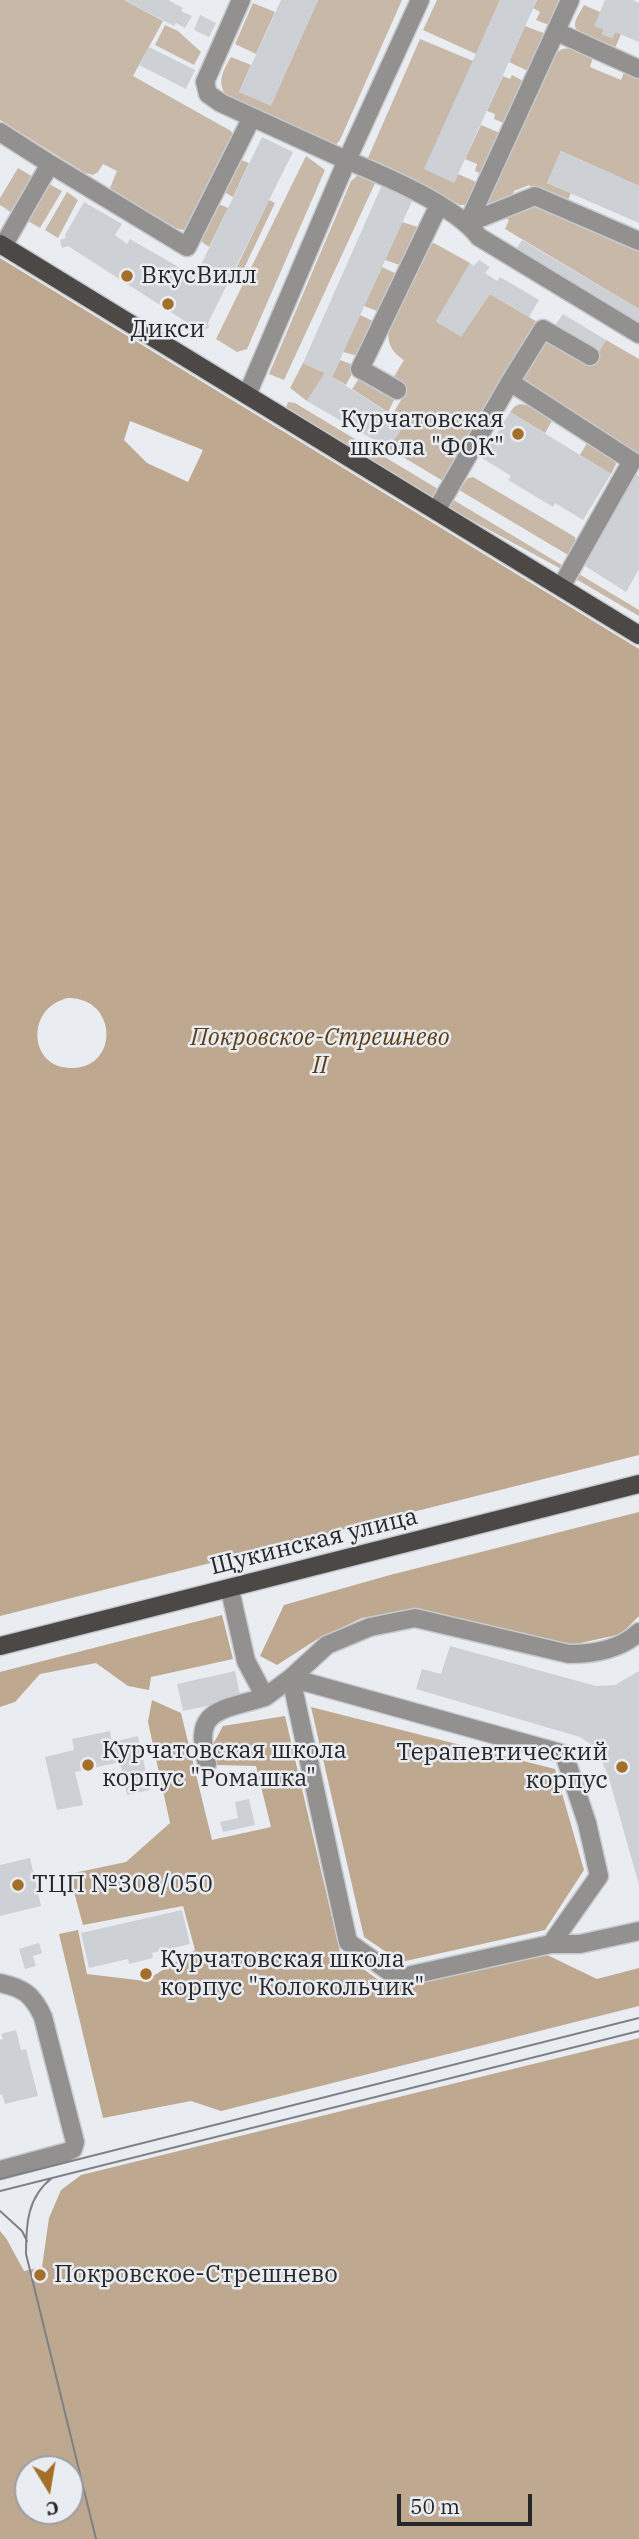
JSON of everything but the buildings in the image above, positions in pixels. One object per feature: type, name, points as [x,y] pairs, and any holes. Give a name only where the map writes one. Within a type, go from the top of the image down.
[{"type":"main road","points":[[1,245],[639,635]]},
{"type":"main road","name":"Щукинская улица","points":[[0,1646],[639,1485]]},
{"type":"street","points":[[241,0],[205,82],[208,94],[221,103],[439,205],[468,223],[479,237],[639,334]]},
{"type":"street","points":[[247,395],[347,160],[420,0]]},
{"type":"street","points":[[468,223],[570,0]]},
{"type":"street","points":[[557,33],[639,69]]},
{"type":"street","points":[[0,132],[187,247],[253,117]]},
{"type":"street","points":[[1,245],[50,164]]},
{"type":"street","points":[[468,223],[535,195],[639,242]]},
{"type":"street","points":[[397,390],[360,369],[439,205]]},
{"type":"street","points":[[436,511],[543,329],[590,356]]},
{"type":"street","points":[[510,382],[635,463],[561,587]]},
{"type":"street","points":[[230,1590],[246,1661],[265,1697]]},
{"type":"street","points":[[207,1764],[202,1745],[202,1727],[214,1713],[265,1697],[291,1678],[327,1645],[369,1627],[415,1618],[569,1654],[589,1654],[618,1646],[639,1632]]},
{"type":"street","points":[[291,1678],[348,1942],[398,1978],[551,1944],[580,1944],[639,1931]]},
{"type":"street","points":[[291,1678],[564,1754],[587,1823],[599,1876],[551,1944]]},
{"type":"street","points":[[0,1983],[17,1987],[35,2000],[43,2017],[75,2142],[74,2149],[67,2152],[0,2170]]},
{"type":"shaded area","points":[[0,0],[124,0],[163,21],[133,76],[231,131],[234,136],[191,226],[185,230],[178,229],[118,195],[110,188],[117,171],[103,164],[93,175],[85,173],[0,120]]},
{"type":"shaded area","points":[[318,0],[402,0],[340,140],[334,147],[227,97],[221,81],[231,57],[251,65],[239,92],[271,105]]},
{"type":"shaded area","points":[[437,0],[500,0],[476,54],[423,30]]},
{"type":"shaded area","points":[[537,0],[560,0],[549,25],[536,20],[540,12],[533,8]]},
{"type":"shaded area","points":[[253,3],[275,12],[256,54],[235,44]]},
{"type":"shaded area","points":[[584,5],[600,12],[604,30],[602,34],[612,38],[615,32],[621,34],[615,48],[577,31],[576,21]]},
{"type":"shaded area","points":[[165,25],[178,31],[201,52],[194,65],[155,45]]},
{"type":"shaded area","points":[[525,26],[546,34],[530,72],[509,62]]},
{"type":"shaded area","points":[[420,39],[473,61],[454,183],[458,174],[481,184],[467,205],[460,205],[367,160]]},
{"type":"shaded area","points":[[571,48],[593,57],[590,67],[621,80],[625,70],[639,76],[639,186],[561,151],[547,183],[571,193],[567,202],[539,193],[529,185],[514,191],[509,201],[483,208],[554,54]]},
{"type":"shaded area","points":[[512,75],[525,82],[506,124],[494,119],[495,114],[487,111],[503,76],[510,79]]},
{"type":"shaded area","points":[[481,125],[502,134],[484,175],[475,171],[477,164],[465,159]]},
{"type":"shaded area","points":[[306,156],[325,170],[247,349],[237,352],[216,339]]},
{"type":"shaded area","points":[[239,159],[249,163],[233,197],[224,192]]},
{"type":"shaded area","points":[[18,168],[35,178],[15,215],[0,205],[0,198]]},
{"type":"shaded area","points":[[362,172],[377,179],[284,380],[269,374],[351,181]]},
{"type":"shaded area","points":[[47,183],[62,191],[40,228],[26,220]]},
{"type":"shaded area","points":[[67,192],[78,200],[58,238],[45,230]]},
{"type":"shaded area","points":[[269,200],[275,203],[238,281],[232,277]]},
{"type":"shaded area","points":[[536,203],[639,249],[639,309],[505,229],[509,220],[501,216]]},
{"type":"shaded area","points":[[216,205],[228,208],[209,247],[199,240]]},
{"type":"shaded area","points":[[402,222],[421,228],[403,266],[385,260]]},
{"type":"shaded area","points":[[434,243],[470,263],[437,322],[461,336],[490,294],[539,323],[443,481],[388,448],[407,421],[392,415],[406,392],[393,386],[392,380],[404,360],[390,345],[389,324],[426,246]]},
{"type":"shaded area","points":[[382,267],[399,275],[380,312],[364,306]]},
{"type":"shaded area","points":[[360,315],[375,322],[358,356],[343,352]]},
{"type":"shaded area","points":[[549,340],[597,354],[606,340],[639,359],[639,457],[527,387],[522,378],[542,342]]},
{"type":"shaded area","points":[[340,360],[356,366],[346,385],[332,377]]},
{"type":"shaded area","points":[[303,363],[325,373],[307,401],[290,388]]},
{"type":"shaded area","points":[[362,374],[396,396],[388,412],[352,389]]},
{"type":"shaded area","points":[[288,402],[295,403],[438,489],[434,499],[286,408]]},
{"type":"shaded area","points":[[520,404],[527,405],[552,421],[545,433],[510,412]]},
{"type":"shaded area","points":[[587,443],[614,458],[616,464],[611,474],[580,455]]},
{"type":"shaded area","points":[[473,477],[575,537],[576,543],[568,555],[459,490],[468,478]]},
{"type":"shaded area","points":[[452,499],[565,567],[563,570],[449,508]]},
{"type":"shaded area","points":[[579,574],[639,610],[639,616],[576,579]]},
{"type":"green space","name":"Покровское-Стрешнево II","points":[[0,258],[639,649],[639,1455],[0,1616]],"holes":[[[130,421],[203,450],[188,482],[147,463],[124,440]],[[68,998],[84,1001],[96,1009],[104,1020],[106,1033],[105,1045],[99,1057],[88,1065],[73,1068],[58,1066],[47,1059],[40,1049],[38,1038],[44,1013],[54,1004]]]},
{"type":"green space","points":[[639,1512],[639,1616],[621,1634],[567,1646],[415,1609],[362,1618],[316,1640],[277,1665],[260,1656],[284,1605],[390,1575]]},
{"type":"green space","points":[[222,1615],[233,1659],[151,1677],[149,1690],[128,1686],[96,1663],[40,1674],[15,1702],[0,1707],[0,1672]]},
{"type":"green space","points":[[152,1700],[181,1713],[212,1840],[271,1827],[256,1766],[217,1765],[211,1748],[223,1726],[285,1716],[340,1952],[388,1987],[545,1954],[597,1979],[639,1968],[639,2006],[221,2111],[191,2101],[103,2118],[59,1934],[78,1930],[87,1974],[145,1981],[195,1950],[183,1906],[83,1925],[69,1874],[126,1862],[170,1823],[148,1722]]},
{"type":"green space","points":[[311,1707],[555,1769],[584,1870],[545,1930],[401,1962],[364,1937]]},
{"type":"green space","points":[[639,2038],[639,2539],[0,2539],[0,2231],[24,2271],[42,2267],[49,2218],[61,2190],[81,2175]]},
{"type":"tram line","points":[[0,2179],[639,2018]]},
{"type":"tram line","points":[[0,2191],[639,2031]]},
{"type":"tram line","points":[[52,2178],[37,2194],[33,2203],[28,2222],[26,2254],[96,2539]]},
{"type":"tram line","points":[[0,2211],[22,2231],[27,2241]]},
{"type":"place","name":"ВкусВилл","points":[[127,276]]},
{"type":"place","name":"Дикси","points":[[168,304]]},
{"type":"place","name":"Курчатовская школа \"ФОК\"","points":[[518,434]]},
{"type":"place","name":"Курчатовская школа корпус \"Ромашка\"","points":[[88,1765]]},
{"type":"place","name":"Терапевтический корпус","points":[[622,1767]]},
{"type":"place","name":"ТЦП №308/050","points":[[18,1885]]},
{"type":"place","name":"Курчатовская школа корпус \"Колокольчик\"","points":[[146,1974]]},
{"type":"place","name":"Покровское-Стрешнево","points":[[40,2275]]}]
